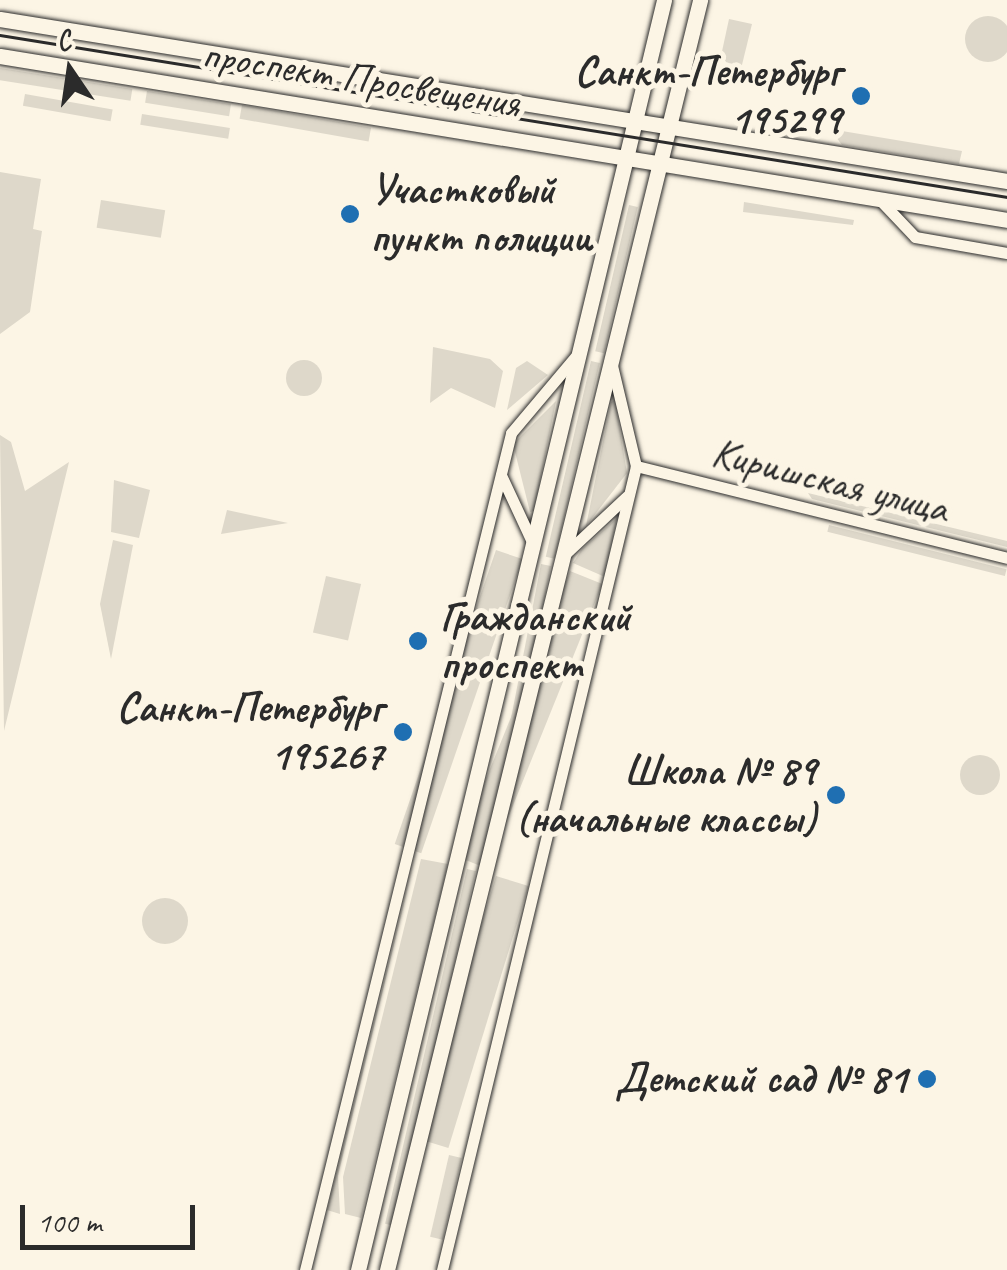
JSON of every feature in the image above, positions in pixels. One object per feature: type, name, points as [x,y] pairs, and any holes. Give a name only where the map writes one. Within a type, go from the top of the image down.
[{"type":"main road","points":[[358,1270],[664,0]]},
{"type":"main road","points":[[386,1270],[700,0]]},
{"type":"main road","name":"проспект Просвещения","points":[[0,18],[1007,181]]},
{"type":"main road","name":"проспект Просвещения","points":[[0,56],[1007,220]]},
{"type":"street","points":[[880,199],[915,237],[1007,254]]},
{"type":"street","points":[[305,1270],[511,434],[577,354]]},
{"type":"street","points":[[442,1270],[636,466],[611,360]]},
{"type":"street","name":"Киришская улица","points":[[636,466],[1007,558]]},
{"type":"street","points":[[501,475],[534,546]]},
{"type":"street","points":[[561,558],[630,493]]},
{"type":"shaded area","points":[[988,16],[1005,22],[1011,39],[1005,56],[988,62],[971,56],[965,39],[971,22]]},
{"type":"shaded area","points":[[729,19],[752,24],[739,77],[721,56]]},
{"type":"shaded area","points":[[0,68],[132,89],[130,101],[0,80]]},
{"type":"shaded area","points":[[147,91],[231,104],[229,116],[145,103]]},
{"type":"shaded area","points":[[25,94],[113,109],[111,121],[23,106]]},
{"type":"shaded area","points":[[242,105],[371,128],[369,142],[240,119]]},
{"type":"shaded area","points":[[142,114],[230,128],[228,139],[140,125]]},
{"type":"shaded area","points":[[830,129],[962,151],[959,164],[842,145]]},
{"type":"shaded area","points":[[0,172],[41,179],[33,229],[42,231],[30,312],[0,334]]},
{"type":"shaded area","points":[[101,200],[165,210],[161,238],[97,228]]},
{"type":"shaded area","points":[[744,202],[854,220],[853,225],[743,212]]},
{"type":"shaded area","points":[[629,205],[638,207],[604,353],[595,351]]},
{"type":"shaded area","points":[[433,347],[490,359],[503,371],[495,408],[451,388],[430,403]]},
{"type":"shaded area","points":[[304,360],[317,365],[322,378],[317,391],[304,396],[291,391],[286,378],[291,365]]},
{"type":"shaded area","points":[[527,361],[548,375],[507,410],[516,368]]},
{"type":"shaded area","points":[[591,361],[600,363],[555,559],[546,557]]},
{"type":"shaded area","points":[[615,400],[627,473],[586,526],[611,402]]},
{"type":"shaded area","points":[[556,401],[534,511],[530,512],[513,444]]},
{"type":"shaded area","points":[[0,435],[11,442],[25,491],[69,462],[4,731]]},
{"type":"shaded area","points":[[114,480],[150,490],[139,538],[111,532]]},
{"type":"shaded area","points":[[808,493],[1007,541],[1007,547],[812,499]]},
{"type":"shaded area","points":[[227,510],[288,523],[221,534]]},
{"type":"shaded area","points":[[617,518],[605,577],[573,563],[582,549]]},
{"type":"shaded area","points":[[829,525],[1007,569],[1005,576],[827,532]]},
{"type":"shaded area","points":[[113,540],[133,545],[111,659],[100,604]]},
{"type":"shaded area","points":[[496,550],[522,559],[421,853],[395,844]]},
{"type":"shaded area","points":[[541,564],[551,566],[492,866],[483,864]]},
{"type":"shaded area","points":[[570,571],[602,584],[487,869],[455,856]]},
{"type":"shaded area","points":[[326,576],[361,584],[348,641],[313,633]]},
{"type":"shaded area","points":[[980,755],[994,761],[1000,775],[994,789],[980,795],[966,789],[960,775],[966,761]]},
{"type":"shaded area","points":[[415,858],[338,1176],[340,1214],[327,1210]]},
{"type":"shaded area","points":[[421,859],[448,864],[361,1218],[345,1214],[343,1177]]},
{"type":"shaded area","points":[[467,869],[476,871],[394,1226],[385,1224]]},
{"type":"shaded area","points":[[496,876],[529,886],[448,1148],[416,1138]]},
{"type":"shaded area","points":[[165,898],[181,905],[188,921],[181,937],[165,944],[149,937],[142,921],[149,905]]},
{"type":"shaded area","points":[[449,1155],[462,1158],[443,1240],[430,1237]]},
{"type":"tram line","points":[[0,35],[1007,197]]},
{"type":"place","name":"Санкт-Петербург 195299","points":[[861,96]]},
{"type":"place","name":"Участковый пункт полиции","points":[[350,214]]},
{"type":"place","name":"Гражданский проспект","points":[[418,641]]},
{"type":"place","name":"Санкт-Петербург 195267","points":[[403,732]]},
{"type":"place","name":"Школа № 89 (начальные классы)","points":[[836,795]]},
{"type":"place","name":"Детский сад № 81","points":[[927,1079]]}]
